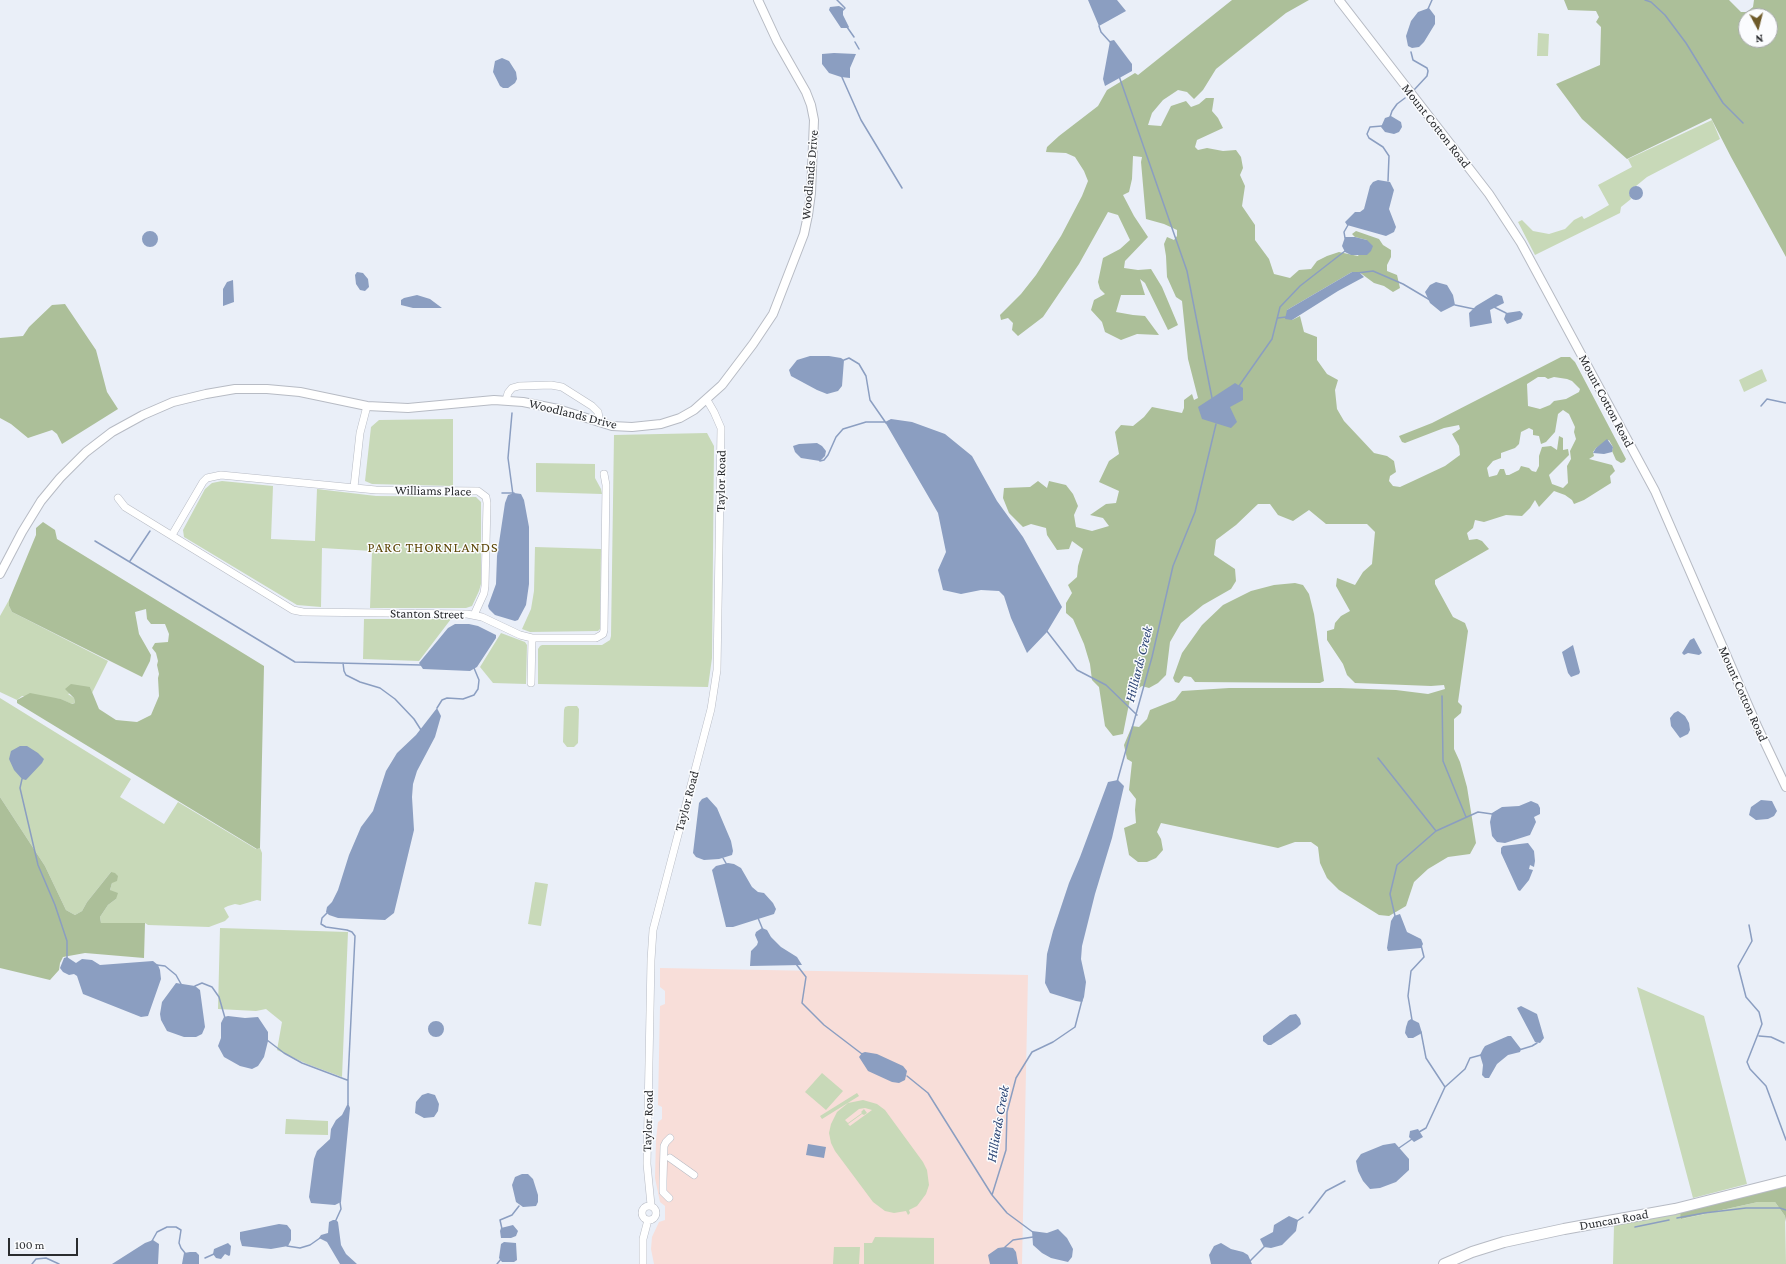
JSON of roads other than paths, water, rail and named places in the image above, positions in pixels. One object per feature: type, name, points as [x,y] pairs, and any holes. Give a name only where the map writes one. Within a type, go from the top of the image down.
[{"type":"highway","name":"Duncan Road","points":[[1444,1264],[1472,1252],[1504,1242],[1564,1229],[1675,1209],[1786,1181]]},
{"type":"main road","name":"Woodlands Drive","points":[[0,574],[22,532],[41,501],[60,478],[86,452],[107,436],[143,415],[188,398],[235,390],[267,389],[300,392],[367,406],[408,408],[477,401],[506,400],[542,405],[600,423],[632,428],[661,424],[680,418],[694,410],[722,385],[754,344],[773,314],[804,234],[810,198],[814,120],[812,106],[806,92],[777,41],[758,0]]},
{"type":"main road","name":"Mount Cotton Road","points":[[1339,0],[1489,194],[1521,243],[1655,490],[1758,728],[1786,787]]},
{"type":"main road","name":"Mount Cotton Road","points":[[1344,0],[1373,44]]},
{"type":"street","points":[[506,400],[508,393],[512,388],[519,386],[551,384],[572,393],[592,406],[598,412],[600,423]]},
{"type":"street","name":"Taylor Road","points":[[651,1205],[647,1164],[651,960],[653,930],[711,709],[717,670],[721,428],[707,400]]},
{"type":"street","points":[[354,487],[360,434],[367,406]]},
{"type":"street","name":"Stanton Street","points":[[118,498],[125,507],[293,610],[303,612],[474,615],[482,617],[520,635],[532,638],[596,638],[603,634],[606,485],[604,474]]},
{"type":"street","name":"Williams Place","points":[[172,535],[200,486],[207,478],[230,475],[376,490],[478,491],[486,497],[488,503],[485,586],[484,593],[474,615]]},
{"type":"street","points":[[531,683],[532,638]]},
{"type":"street","points":[[669,1198],[663,1192],[664,1146],[670,1138]]},
{"type":"street","points":[[670,1158],[694,1176]]},
{"type":"street","points":[[651,1205],[656,1210],[657,1214],[654,1218],[648,1220],[642,1215],[642,1210],[646,1206],[651,1205]]},
{"type":"street","points":[[643,1264],[644,1239],[648,1220]]},
{"type":"water","points":[[1088,0],[1117,0],[1126,11],[1099,26]]},
{"type":"water","points":[[839,6],[843,8],[843,15],[849,27],[848,28],[841,28],[829,10],[830,7]]},
{"type":"water","points":[[1429,8],[1435,16],[1435,24],[1424,42],[1419,47],[1412,48],[1408,46],[1406,36],[1411,21],[1418,12]]},
{"type":"water","points":[[1114,40],[1132,64],[1132,71],[1105,86],[1103,79],[1110,41]]},
{"type":"water","points":[[822,54],[856,54],[850,68],[850,78],[829,73],[822,64]]},
{"type":"water","points":[[502,58],[509,61],[516,72],[517,79],[515,83],[508,88],[503,88],[500,86],[493,72],[495,61]]},
{"type":"water","points":[[1391,116],[1401,122],[1402,127],[1399,132],[1394,134],[1385,132],[1381,127],[1385,118]]},
{"type":"water","points":[[1378,180],[1390,182],[1394,190],[1389,209],[1396,227],[1394,232],[1386,236],[1347,225],[1345,222],[1355,212],[1360,212],[1364,209],[1370,186],[1373,182]]},
{"type":"water","points":[[1633,186],[1639,186],[1643,190],[1643,196],[1639,200],[1633,200],[1629,196],[1629,190]]},
{"type":"water","points":[[150,231],[157,236],[158,239],[153,246],[150,247],[143,242],[142,239],[147,232]]},
{"type":"water","points":[[1345,237],[1355,237],[1367,240],[1373,246],[1371,251],[1367,255],[1351,255],[1345,252],[1342,246]]},
{"type":"water","points":[[357,272],[363,273],[368,279],[369,287],[365,291],[360,290],[356,284],[355,275]]},
{"type":"water","points":[[1352,272],[1359,272],[1364,277],[1338,291],[1292,320],[1285,319],[1287,310]]},
{"type":"water","points":[[233,280],[234,302],[223,306],[223,289],[227,282]]},
{"type":"water","points":[[1436,282],[1447,285],[1453,295],[1455,305],[1441,312],[1430,303],[1425,292],[1430,285]]},
{"type":"water","points":[[1496,294],[1502,296],[1504,303],[1490,310],[1492,323],[1470,327],[1469,313],[1476,306]]},
{"type":"water","points":[[417,295],[430,299],[442,308],[413,308],[401,305],[401,300],[404,298]]},
{"type":"water","points":[[1520,311],[1523,314],[1521,319],[1507,324],[1504,319],[1506,313]]},
{"type":"water","points":[[810,356],[829,356],[844,360],[842,386],[838,391],[827,394],[791,376],[789,370],[797,360]]},
{"type":"water","points":[[1235,383],[1243,388],[1243,400],[1230,407],[1237,422],[1231,428],[1202,419],[1198,407]]},
{"type":"water","points":[[891,419],[912,422],[945,434],[972,456],[997,501],[1023,537],[1062,607],[1047,632],[1027,653],[1011,618],[1004,596],[999,591],[981,590],[961,594],[943,590],[938,570],[946,552],[938,513],[885,422]]},
{"type":"water","points":[[1607,439],[1613,447],[1612,452],[1604,454],[1593,453],[1596,448]]},
{"type":"water","points":[[817,443],[826,451],[825,456],[820,461],[801,458],[795,452],[793,446],[799,444]]},
{"type":"water","points":[[514,493],[521,494],[524,500],[529,527],[529,584],[526,605],[518,620],[515,621],[495,615],[488,606],[496,584],[497,556],[505,503],[508,495]]},
{"type":"water","points":[[455,624],[469,624],[478,626],[496,635],[496,638],[477,667],[470,671],[423,669],[419,663],[448,628]]},
{"type":"water","points":[[1694,638],[1702,653],[1699,655],[1688,653],[1684,655],[1682,653],[1690,640]]},
{"type":"water","points":[[1573,645],[1580,672],[1579,674],[1571,677],[1568,673],[1562,652]]},
{"type":"water","points":[[437,708],[441,716],[435,737],[417,771],[413,784],[412,797],[414,830],[394,913],[385,920],[338,918],[329,915],[326,912],[327,907],[332,902],[338,890],[349,855],[361,827],[373,811],[386,771],[397,753],[416,735]]},
{"type":"water","points":[[1678,711],[1685,716],[1689,723],[1690,730],[1688,734],[1680,738],[1671,726],[1670,718]]},
{"type":"water","points":[[20,746],[27,746],[44,759],[26,780],[22,779],[14,770],[9,759],[11,751]]},
{"type":"water","points":[[1118,780],[1124,786],[1112,838],[1095,894],[1082,946],[1081,959],[1086,982],[1084,997],[1082,1002],[1076,1001],[1050,993],[1045,983],[1047,954],[1069,883],[1108,782]]},
{"type":"water","points":[[707,797],[717,808],[731,841],[733,851],[732,855],[719,859],[704,860],[696,857],[693,853],[699,803],[702,799]]},
{"type":"water","points":[[1761,800],[1772,801],[1777,811],[1774,816],[1768,819],[1756,820],[1749,815],[1751,807]]},
{"type":"water","points":[[1531,801],[1538,804],[1540,814],[1534,817],[1536,822],[1530,835],[1505,843],[1497,842],[1492,836],[1490,822],[1492,813],[1502,807],[1519,806]]},
{"type":"water","points":[[1528,843],[1534,851],[1534,867],[1530,865],[1529,869],[1533,870],[1529,880],[1520,891],[1518,890],[1501,853],[1501,848],[1503,846]]},
{"type":"water","points":[[728,863],[734,864],[741,868],[752,887],[758,892],[764,893],[776,909],[774,914],[733,927],[726,927],[712,870],[716,866]]},
{"type":"water","points":[[1400,914],[1407,932],[1421,939],[1423,944],[1421,948],[1388,951],[1387,948],[1391,921],[1394,916]]},
{"type":"water","points":[[762,928],[767,930],[771,937],[781,947],[797,957],[802,965],[750,966],[751,951],[758,942],[755,935],[756,932]]},
{"type":"water","points":[[67,957],[76,963],[82,959],[92,960],[100,965],[153,961],[158,965],[161,979],[148,1016],[141,1017],[83,994],[77,976],[74,974],[69,975],[63,972],[60,968],[64,958]]},
{"type":"water","points":[[176,983],[195,986],[200,990],[205,1027],[202,1034],[196,1037],[184,1037],[167,1031],[161,1020],[160,1014],[162,1002]]},
{"type":"water","points":[[1521,1006],[1537,1014],[1544,1038],[1540,1043],[1535,1042],[1517,1008]]},
{"type":"water","points":[[1296,1014],[1300,1019],[1301,1024],[1297,1028],[1271,1045],[1268,1045],[1263,1041],[1263,1036],[1290,1015]]},
{"type":"water","points":[[224,1017],[245,1018],[258,1017],[268,1032],[268,1041],[264,1057],[258,1066],[252,1069],[240,1066],[224,1057],[218,1046],[221,1038],[221,1023]]},
{"type":"water","points":[[1411,1019],[1419,1023],[1422,1033],[1413,1038],[1408,1038],[1405,1033],[1408,1021]]},
{"type":"water","points":[[433,1021],[439,1021],[444,1026],[442,1035],[439,1037],[433,1037],[428,1032],[428,1026]]},
{"type":"water","points":[[1511,1036],[1521,1049],[1520,1052],[1508,1055],[1497,1064],[1489,1078],[1485,1078],[1482,1075],[1483,1065],[1480,1055],[1483,1049],[1485,1046]]},
{"type":"water","points":[[865,1052],[877,1054],[903,1066],[907,1071],[905,1080],[899,1083],[892,1082],[868,1071],[859,1057]]},
{"type":"water","points":[[428,1093],[435,1095],[439,1104],[438,1111],[434,1117],[424,1118],[415,1113],[416,1102],[422,1095]]},
{"type":"water","points":[[348,1103],[350,1108],[341,1202],[335,1205],[311,1203],[309,1197],[314,1159],[317,1151],[330,1139],[331,1129],[336,1120],[342,1115]]},
{"type":"water","points":[[1418,1129],[1423,1137],[1414,1142],[1409,1137],[1410,1131]]},
{"type":"water","points":[[1395,1143],[1409,1159],[1409,1170],[1396,1182],[1380,1188],[1370,1189],[1363,1181],[1358,1171],[1356,1161],[1361,1154],[1383,1145]]},
{"type":"water","points":[[808,1144],[826,1147],[824,1158],[806,1155]]},
{"type":"water","points":[[522,1174],[528,1174],[533,1179],[538,1195],[538,1202],[536,1206],[523,1207],[516,1202],[512,1185],[515,1177]]},
{"type":"water","points":[[1289,1216],[1298,1220],[1296,1231],[1282,1245],[1271,1248],[1264,1247],[1260,1239],[1273,1232],[1274,1225]]},
{"type":"water","points":[[333,1220],[338,1222],[341,1245],[346,1254],[357,1264],[340,1264],[327,1242],[319,1238],[321,1235],[328,1233],[329,1222]]},
{"type":"water","points":[[279,1224],[287,1225],[291,1230],[291,1240],[288,1246],[271,1249],[242,1246],[240,1232]]},
{"type":"water","points":[[513,1225],[518,1231],[516,1236],[511,1238],[501,1238],[501,1228]]},
{"type":"water","points":[[1058,1229],[1067,1238],[1073,1249],[1072,1257],[1068,1262],[1051,1258],[1042,1253],[1033,1245],[1032,1231],[1047,1233]]},
{"type":"water","points":[[153,1240],[159,1244],[158,1264],[112,1264],[145,1243]]},
{"type":"water","points":[[504,1242],[516,1243],[517,1260],[514,1262],[502,1262],[499,1258],[501,1244]]},
{"type":"water","points":[[228,1243],[231,1246],[230,1255],[225,1254],[221,1259],[216,1258],[213,1254],[214,1249]]},
{"type":"water","points":[[1221,1243],[1231,1249],[1248,1255],[1252,1264],[1211,1264],[1209,1255],[1214,1246]]},
{"type":"water","points":[[998,1248],[1013,1248],[1016,1252],[1018,1264],[990,1264],[988,1255]]},
{"type":"water","points":[[196,1252],[199,1255],[199,1264],[182,1264],[184,1253]]},
{"type":"waterway","points":[[837,0],[845,8],[841,12]]},
{"type":"waterway","points":[[1428,9],[1432,0]]},
{"type":"waterway","points":[[1645,0],[1651,2],[1665,15],[1686,43],[1723,103],[1743,123]]},
{"type":"waterway","points":[[1099,26],[1101,32],[1110,42]]},
{"type":"waterway","points":[[847,27],[854,37]]},
{"type":"waterway","points":[[855,42],[859,49]]},
{"type":"waterway","points":[[1411,52],[1413,60],[1427,68],[1428,71],[1427,76],[1414,90]]},
{"type":"waterway","points":[[841,75],[861,120],[902,188]]},
{"type":"waterway","points":[[1119,76],[1187,271],[1212,398]]},
{"type":"waterway","name":"Hilliards Creek","points":[[1390,117],[1397,104],[1405,98]]},
{"type":"waterway","name":"Hilliards Creek","points":[[1382,126],[1370,127],[1367,134],[1369,138],[1383,147],[1389,156],[1388,181]]},
{"type":"waterway","name":"Hilliards Creek","points":[[1345,238],[1344,232],[1348,225]]},
{"type":"waterway","name":"Hilliards Creek","points":[[1239,386],[1272,339],[1280,307],[1300,286],[1345,251]]},
{"type":"waterway","points":[[1357,273],[1373,271],[1403,284],[1430,300]]},
{"type":"waterway","points":[[1455,305],[1474,309]]},
{"type":"waterway","points":[[1494,307],[1506,313]]},
{"type":"waterway","points":[[1278,318],[1286,317]]},
{"type":"waterway","points":[[844,360],[849,358],[859,364],[866,376],[870,400],[886,423]]},
{"type":"waterway","points":[[1761,406],[1767,399],[1786,403]]},
{"type":"waterway","points":[[512,413],[508,458],[513,495]]},
{"type":"waterway","points":[[820,461],[824,460],[828,455],[836,437],[843,429],[866,422],[885,422]]},
{"type":"waterway","name":"Hilliards Creek","points":[[1117,782],[1152,657],[1173,566],[1195,512],[1216,424]]},
{"type":"waterway","points":[[502,493],[514,493]]},
{"type":"waterway","points":[[130,561],[150,531]]},
{"type":"waterway","points":[[95,541],[295,662],[421,665]]},
{"type":"waterway","points":[[1046,630],[1077,670],[1106,685],[1137,715]]},
{"type":"waterway","points":[[343,663],[346,675],[360,682],[380,688],[395,699],[414,719],[421,730]]},
{"type":"waterway","points":[[437,708],[442,700],[447,698],[463,699],[474,695],[478,689],[479,680],[474,668]]},
{"type":"waterway","points":[[1442,696],[1443,761],[1466,817]]},
{"type":"waterway","points":[[1378,758],[1436,831]]},
{"type":"waterway","points":[[22,779],[20,788],[38,865],[55,905],[67,941],[67,958]]},
{"type":"waterway","points":[[1395,916],[1390,894],[1397,865],[1436,831],[1478,812],[1492,814]]},
{"type":"waterway","points":[[723,858],[727,865]]},
{"type":"waterway","points":[[328,912],[322,918],[321,924],[326,927],[347,930],[352,932],[355,936],[348,1104]]},
{"type":"waterway","points":[[758,918],[763,930]]},
{"type":"waterway","points":[[1749,925],[1752,941],[1738,966],[1746,997],[1759,1012],[1762,1024],[1747,1062],[1750,1069],[1766,1086],[1786,1140]]},
{"type":"waterway","name":"Hilliards Creek","points":[[1412,1020],[1408,996],[1411,971],[1424,957],[1421,945]]},
{"type":"waterway","points":[[796,964],[806,977],[802,1003],[824,1025],[862,1054]]},
{"type":"waterway","points":[[157,965],[165,966],[176,975],[181,984]]},
{"type":"waterway","points":[[195,986],[202,983],[212,987],[219,997],[225,1018]]},
{"type":"waterway","name":"Hilliards Creek","points":[[992,1195],[1006,1150],[1007,1112],[1016,1078],[1032,1052],[1053,1042],[1075,1027],[1082,1000]]},
{"type":"waterway","name":"Hilliards Creek","points":[[1421,1032],[1426,1058],[1445,1087]]},
{"type":"waterway","points":[[1759,1036],[1771,1037],[1784,1043]]},
{"type":"waterway","points":[[267,1040],[284,1053],[302,1063],[347,1080]]},
{"type":"waterway","name":"Hilliards Creek","points":[[1519,1050],[1537,1043]]},
{"type":"waterway","name":"Hilliards Creek","points":[[1419,1132],[1426,1128],[1445,1087],[1465,1069],[1470,1058],[1481,1055]]},
{"type":"waterway","points":[[907,1076],[928,1093],[992,1195],[1007,1213],[1034,1233]]},
{"type":"waterway","name":"Hilliards Creek","points":[[1399,1148],[1412,1139]]},
{"type":"waterway","name":"Hilliards Creek","points":[[1309,1213],[1326,1191],[1345,1181]]},
{"type":"waterway","points":[[336,1220],[341,1209],[340,1202]]},
{"type":"waterway","points":[[502,1229],[500,1220],[512,1215],[519,1206]]},
{"type":"waterway","points":[[1677,1218],[1746,1208],[1780,1208],[1786,1210]]},
{"type":"waterway","name":"Hilliards Creek","points":[[1297,1221],[1303,1217]]},
{"type":"waterway","points":[[1635,1227],[1669,1220]]},
{"type":"waterway","points":[[152,1241],[157,1232],[167,1227],[176,1227],[181,1230],[179,1243],[185,1253]]},
{"type":"waterway","points":[[1005,1247],[1013,1240],[1033,1237]]},
{"type":"waterway","points":[[287,1246],[300,1248],[310,1245],[320,1238]]},
{"type":"waterway","name":"Hilliards Creek","points":[[1249,1262],[1265,1246]]},
{"type":"waterway","points":[[205,1258],[214,1254]]},
{"type":"waterway","points":[[32,1264],[36,1259],[46,1258],[59,1264]]},
{"type":"waterway","points":[[497,1264],[501,1259]]},
{"type":"district","name":"PARC THORNLANDS","points":[[433,548]]}]
